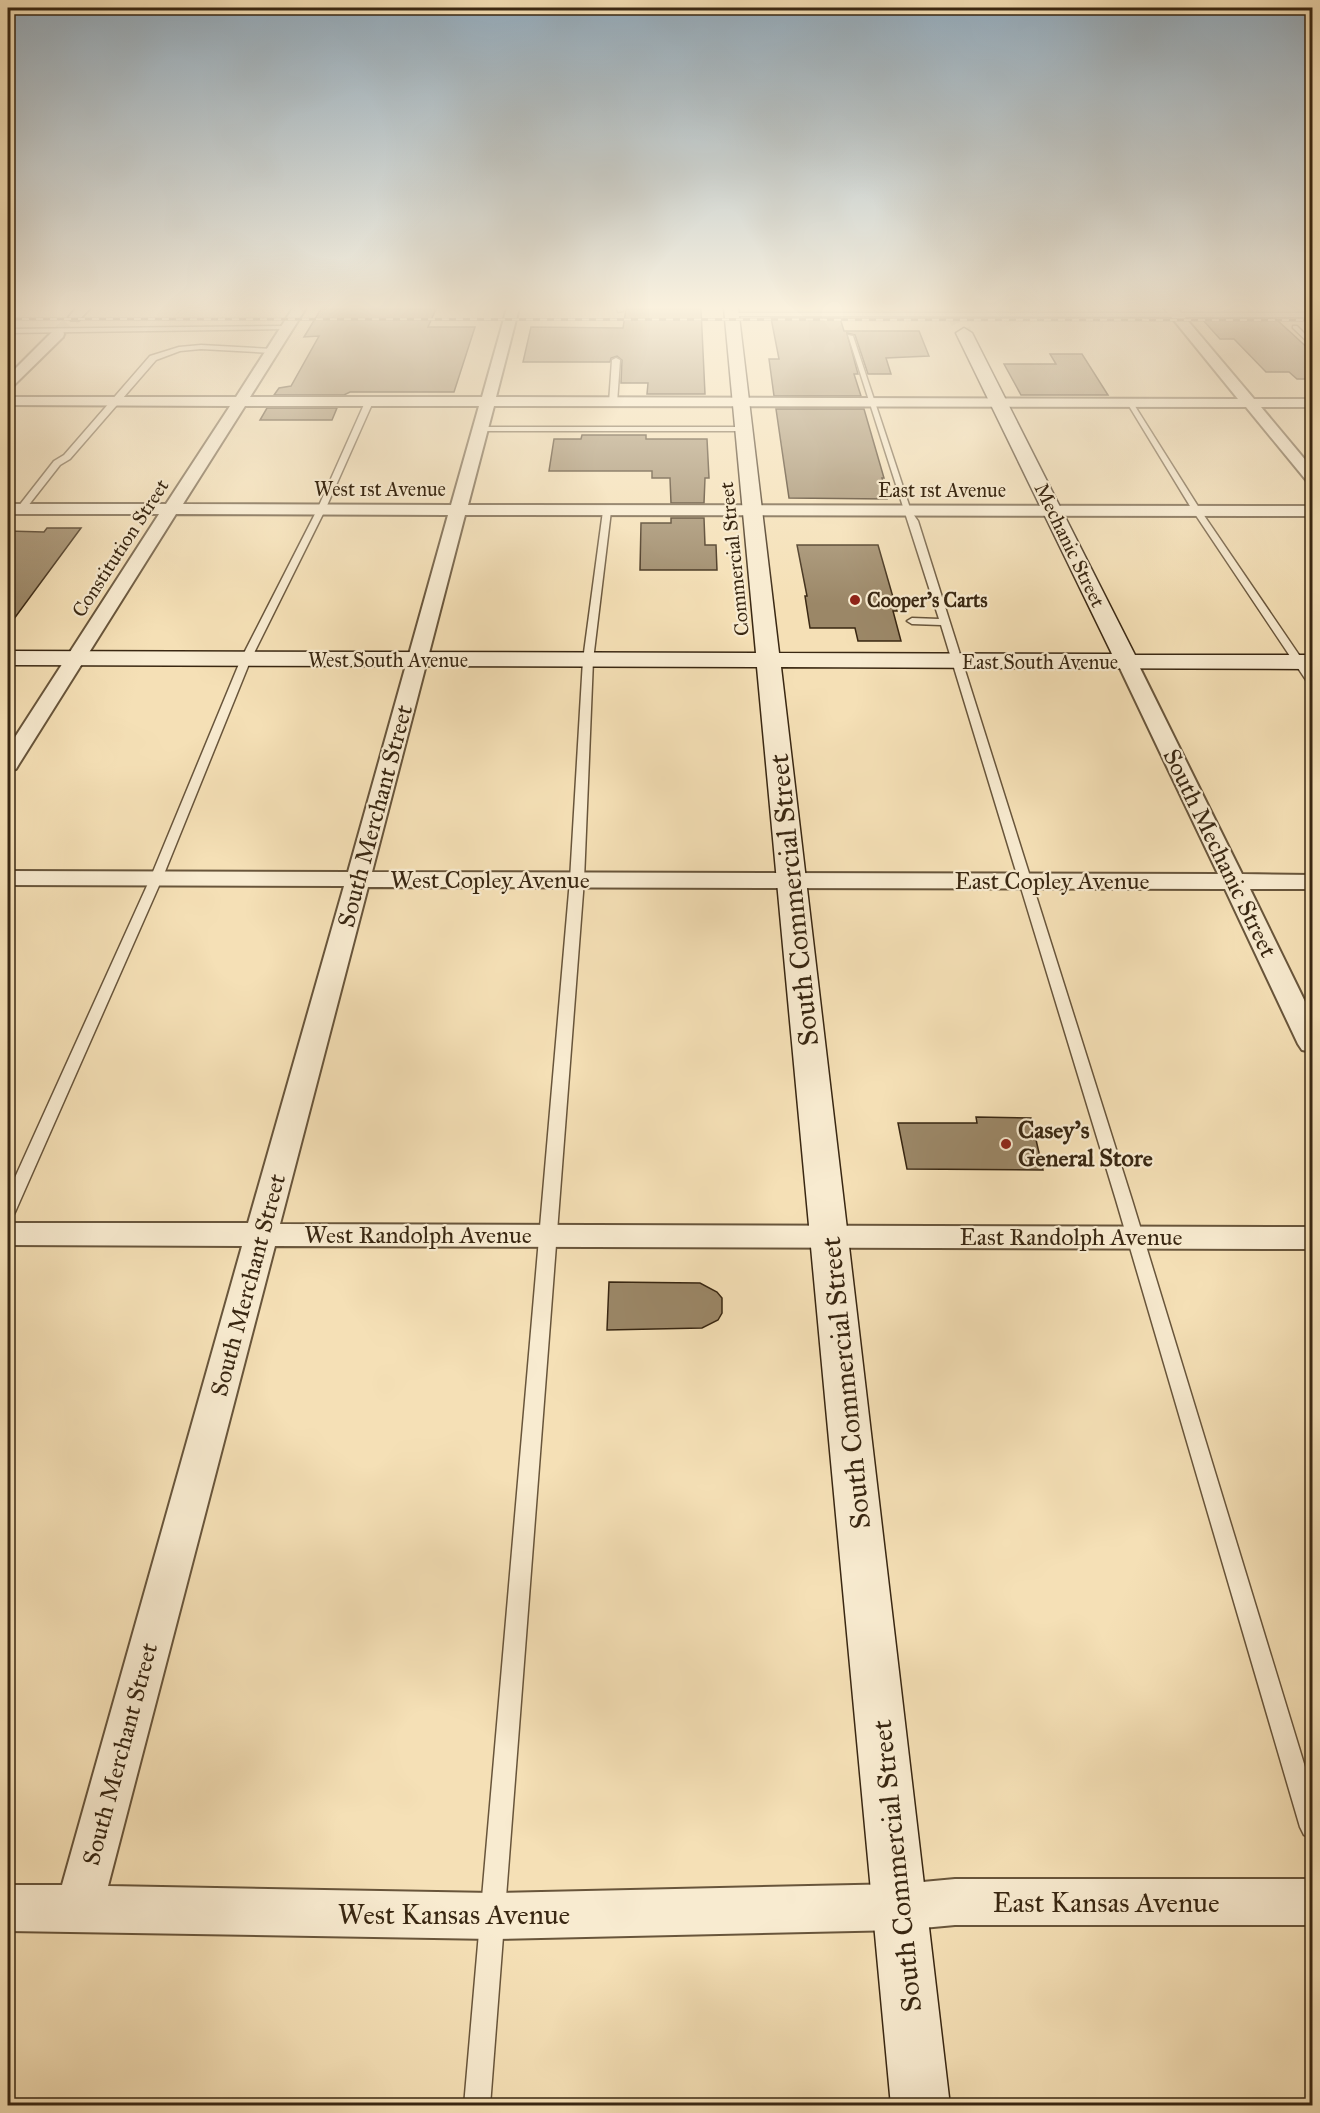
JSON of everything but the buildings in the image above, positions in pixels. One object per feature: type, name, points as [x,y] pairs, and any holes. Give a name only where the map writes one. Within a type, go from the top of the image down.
[{"type":"main road","name":"Commercial Street","points":[[740,407],[768,661]]},
{"type":"main road","name":"Mechanic Street","points":[[1002,407],[1126,662]]},
{"type":"main road","name":"West South Avenue","points":[[8,658],[768,661]]},
{"type":"main road","name":"East South Avenue","points":[[768,661],[1306,662]]},
{"type":"main road","name":"South Commercial Street","points":[[768,661],[921,2106]]},
{"type":"street","name":"Constitution Street","points":[[8,764],[237,407]]},
{"type":"street","name":"South Merchant Street","points":[[78,1910],[487,407]]},
{"type":"street","points":[[1251,407],[1312,477]]},
{"type":"street","name":"West 1st Avenue","points":[[14,509],[752,511]]},
{"type":"street","name":"East 1st Avenue","points":[[752,511],[1312,511]]},
{"type":"street","name":"South Mechanic Street","points":[[1126,662],[1312,1044]]},
{"type":"street","name":"West Copley Avenue","points":[[8,878],[792,880]]},
{"type":"street","name":"East Copley Avenue","points":[[792,880],[1312,882]]},
{"type":"street","name":"West Randolph Avenue","points":[[8,1234],[829,1236]]},
{"type":"street","name":"East Randolph Avenue","points":[[829,1236],[1312,1238]]},
{"type":"street","name":"East Kansas Avenue","points":[[901,1907],[955,1902],[1312,1902]]},
{"type":"street","name":"West Kansas Avenue","points":[[8,1908],[493,1916],[901,1907]]},
{"type":"lane","points":[[14,509],[57,463],[67,457],[111,407]]},
{"type":"lane","points":[[8,1210],[156,879],[246,659],[321,510],[367,407]]},
{"type":"lane","points":[[873,407],[907,511],[914,521],[946,622],[1136,1238],[1312,1827]]},
{"type":"lane","points":[[1131,407],[1197,511],[1306,662],[1312,681]]},
{"type":"lane","points":[[480,429],[743,429]]},
{"type":"lane","points":[[477,2106],[577,880],[588,660],[607,511]]},
{"type":"lane","points":[[912,621],[946,622]]},
{"type":"place","name":"Cooper's Carts","points":[[855,600]]},
{"type":"place","name":"Casey's General Store","points":[[1006,1144]]}]
